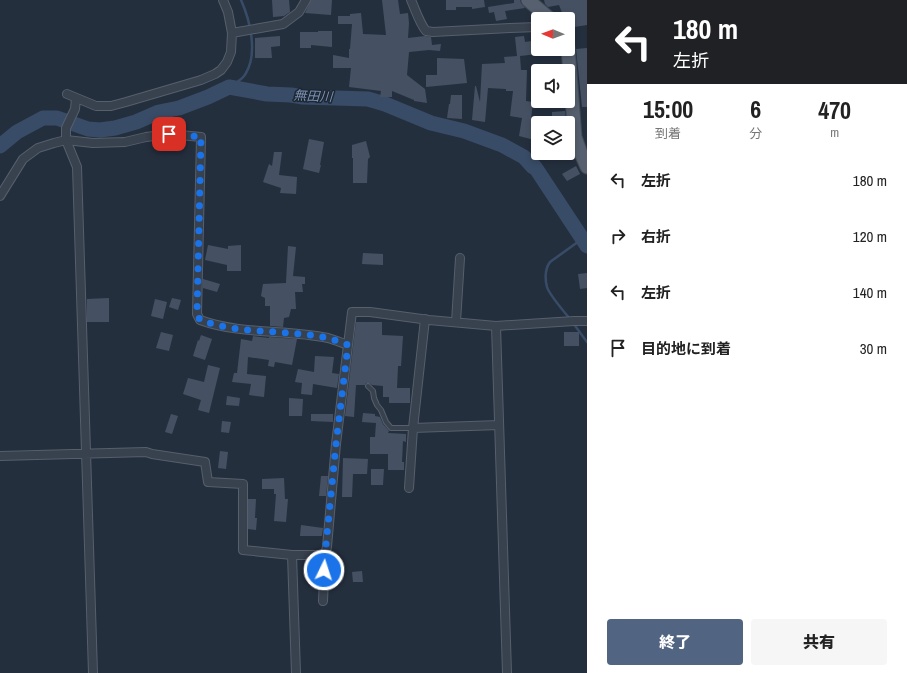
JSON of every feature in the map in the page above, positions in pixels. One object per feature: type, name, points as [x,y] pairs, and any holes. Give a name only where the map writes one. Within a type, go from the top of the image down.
[{"type":"main road","points":[[528,0],[542,12]]},
{"type":"main road","points":[[569,56],[575,137],[587,167]]},
{"type":"street","points":[[67,94],[76,100],[96,106],[111,106],[201,80],[215,74],[228,62],[231,52],[232,33],[228,12],[223,0]]},
{"type":"street","points":[[232,33],[283,24],[299,12],[306,0]]},
{"type":"street","points":[[411,0],[420,23],[426,31],[433,32],[531,27]]},
{"type":"street","points":[[76,100],[75,109],[66,128],[66,136],[76,167],[93,673]]},
{"type":"street","points":[[0,196],[23,159],[38,148],[54,143],[66,136],[93,143],[126,142],[146,137],[169,134],[201,137],[197,314],[200,320],[213,325],[254,331],[329,338],[348,345]]},
{"type":"street","points":[[456,322],[460,258]]},
{"type":"street","points":[[323,601],[325,555],[336,444],[352,312],[370,312],[496,326],[587,321]]},
{"type":"street","points":[[409,488],[413,428],[425,319]]},
{"type":"street","points":[[496,326],[507,673]]},
{"type":"street","points":[[413,428],[500,425]]},
{"type":"street","points":[[0,456],[146,452],[206,462],[208,482],[243,484],[243,550],[292,555],[325,555]]},
{"type":"street","points":[[292,555],[296,673]]},
{"type":"lane","points":[[368,386],[373,391],[377,405],[391,428],[413,428]]},
{"type":"building","points":[[272,0],[289,0],[290,12],[284,16],[273,17]]},
{"type":"building","points":[[311,0],[332,0],[331,15],[305,13]]},
{"type":"building","points":[[382,0],[398,0],[400,14],[408,13],[408,38],[425,36],[431,37],[432,45],[441,44],[440,51],[429,50],[409,52],[407,75],[425,89],[427,103],[414,101],[392,91],[392,97],[380,97],[381,91],[349,87],[351,68],[333,68],[333,55],[349,58],[350,49],[352,24],[338,24],[338,16],[350,16],[350,14],[361,13],[363,34],[386,35]]},
{"type":"building","points":[[446,0],[484,0],[485,7],[472,9],[472,7],[456,7],[456,10],[446,10]]},
{"type":"building","points":[[514,0],[520,0],[525,8],[505,11],[507,19],[496,21],[494,12],[489,13],[488,7],[514,3]]},
{"type":"building","points":[[544,0],[587,0],[587,25],[575,27],[575,12],[562,12],[559,5],[548,7]]},
{"type":"building","points":[[332,31],[332,47],[311,45],[311,48],[300,48],[300,32]]},
{"type":"building","points":[[280,36],[280,46],[271,47],[272,58],[255,58],[255,38]]},
{"type":"building","points":[[524,36],[525,42],[531,41],[531,55],[520,56],[521,70],[527,70],[526,101],[531,102],[531,108],[532,108],[531,139],[519,136],[522,118],[510,116],[513,91],[488,88],[485,122],[472,120],[475,86],[480,102],[482,64],[505,63],[504,57],[517,56],[515,37]]},
{"type":"building","points":[[587,48],[587,107],[582,107],[576,49]]},
{"type":"building","points":[[437,58],[464,59],[467,83],[426,87],[426,75],[437,75]]},
{"type":"building","points":[[451,95],[462,95],[462,119],[447,118]]},
{"type":"building","points":[[565,111],[566,116],[552,116],[552,112]]},
{"type":"building","points":[[309,139],[324,142],[319,173],[303,169]]},
{"type":"building","points":[[366,141],[370,157],[368,159],[367,183],[353,183],[352,145]]},
{"type":"building","points":[[274,152],[282,152],[279,175],[297,177],[296,194],[280,193],[281,188],[263,182],[269,164],[272,166]]},
{"type":"building","points":[[576,166],[580,174],[567,181],[562,174]]},
{"type":"building","points":[[208,245],[228,249],[228,246],[241,245],[241,271],[227,271],[227,265],[205,260]]},
{"type":"building","points":[[288,246],[296,247],[293,276],[305,277],[305,284],[302,284],[303,292],[295,292],[296,309],[291,309],[289,317],[284,318],[283,327],[270,326],[270,306],[265,306],[265,298],[261,296],[263,284],[286,283]]},
{"type":"building","points":[[363,253],[383,254],[383,265],[362,264]]},
{"type":"building","points":[[587,273],[587,288],[580,289],[578,274]]},
{"type":"building","points":[[203,279],[220,284],[217,292],[203,288]]},
{"type":"building","points":[[109,298],[109,322],[87,322],[87,299]]},
{"type":"building","points":[[172,298],[181,300],[178,310],[169,307]]},
{"type":"building","points":[[155,299],[167,302],[163,319],[151,316]]},
{"type":"building","points":[[356,322],[382,322],[382,335],[403,336],[401,366],[398,366],[397,388],[410,388],[410,403],[389,403],[389,397],[383,397],[383,386],[372,385],[369,383],[366,383],[365,385],[356,385],[354,417],[345,416]]},
{"type":"building","points":[[161,332],[173,335],[169,351],[156,348]]},
{"type":"building","points":[[564,332],[579,332],[579,346],[564,346]]},
{"type":"building","points":[[201,335],[212,339],[205,360],[193,356]]},
{"type":"building","points":[[253,336],[297,339],[292,365],[275,362],[274,367],[268,366],[269,360],[248,357],[247,374],[266,376],[264,397],[249,395],[251,384],[232,382],[234,373],[237,373],[241,339],[252,341]]},
{"type":"building","points":[[315,356],[334,357],[332,373],[339,374],[337,388],[313,384],[312,395],[301,394],[302,383],[295,382],[298,369],[314,372]]},
{"type":"building","points":[[208,365],[220,368],[209,413],[198,410],[201,400],[183,394],[188,378],[204,382]]},
{"type":"building","points":[[227,396],[240,398],[239,406],[226,405]]},
{"type":"building","points":[[289,398],[303,399],[302,416],[289,416]]},
{"type":"building","points":[[363,413],[375,414],[375,416],[380,417],[383,424],[389,431],[388,433],[406,434],[406,442],[403,441],[402,462],[404,462],[404,470],[388,470],[388,454],[370,454],[370,437],[375,437],[376,423],[362,422]]},
{"type":"building","points":[[171,414],[178,416],[172,434],[165,432]]},
{"type":"building","points":[[311,414],[333,414],[333,422],[311,421]]},
{"type":"building","points":[[222,421],[231,422],[229,433],[221,432]]},
{"type":"building","points":[[220,451],[228,452],[226,469],[218,468]]},
{"type":"building","points":[[343,458],[368,459],[367,474],[353,474],[352,497],[342,497]]},
{"type":"building","points":[[371,469],[384,469],[383,485],[371,485]]},
{"type":"building","points":[[321,476],[328,476],[326,496],[319,496]]},
{"type":"building","points":[[284,478],[285,499],[288,499],[286,522],[274,521],[276,494],[274,494],[274,489],[262,489],[262,479]]},
{"type":"building","points":[[248,499],[256,499],[256,530],[248,529]]},
{"type":"building","points":[[301,525],[323,528],[322,536],[300,536]]},
{"type":"building","points":[[362,571],[363,582],[353,582],[352,572]]},
{"type":"waterway","points":[[229,87],[243,78],[250,65],[252,56],[250,27],[241,0]]},
{"type":"waterway","name":"無田川","points":[[0,146],[17,132],[43,118],[57,118],[88,129],[100,130],[115,128],[136,122],[159,112],[179,108],[229,87],[267,94],[303,97],[368,99],[385,104],[431,123],[464,131],[502,145],[524,157],[533,167],[535,167],[587,246]]},
{"type":"waterway","points":[[570,319],[548,290],[546,271],[550,262],[582,239]]},
{"type":"waterway","points":[[573,323],[587,342]]},
{"type":"route","points":[[169,134],[201,137],[197,314],[200,320],[213,325],[254,331],[329,338],[348,345],[336,444],[324,570]]}]
